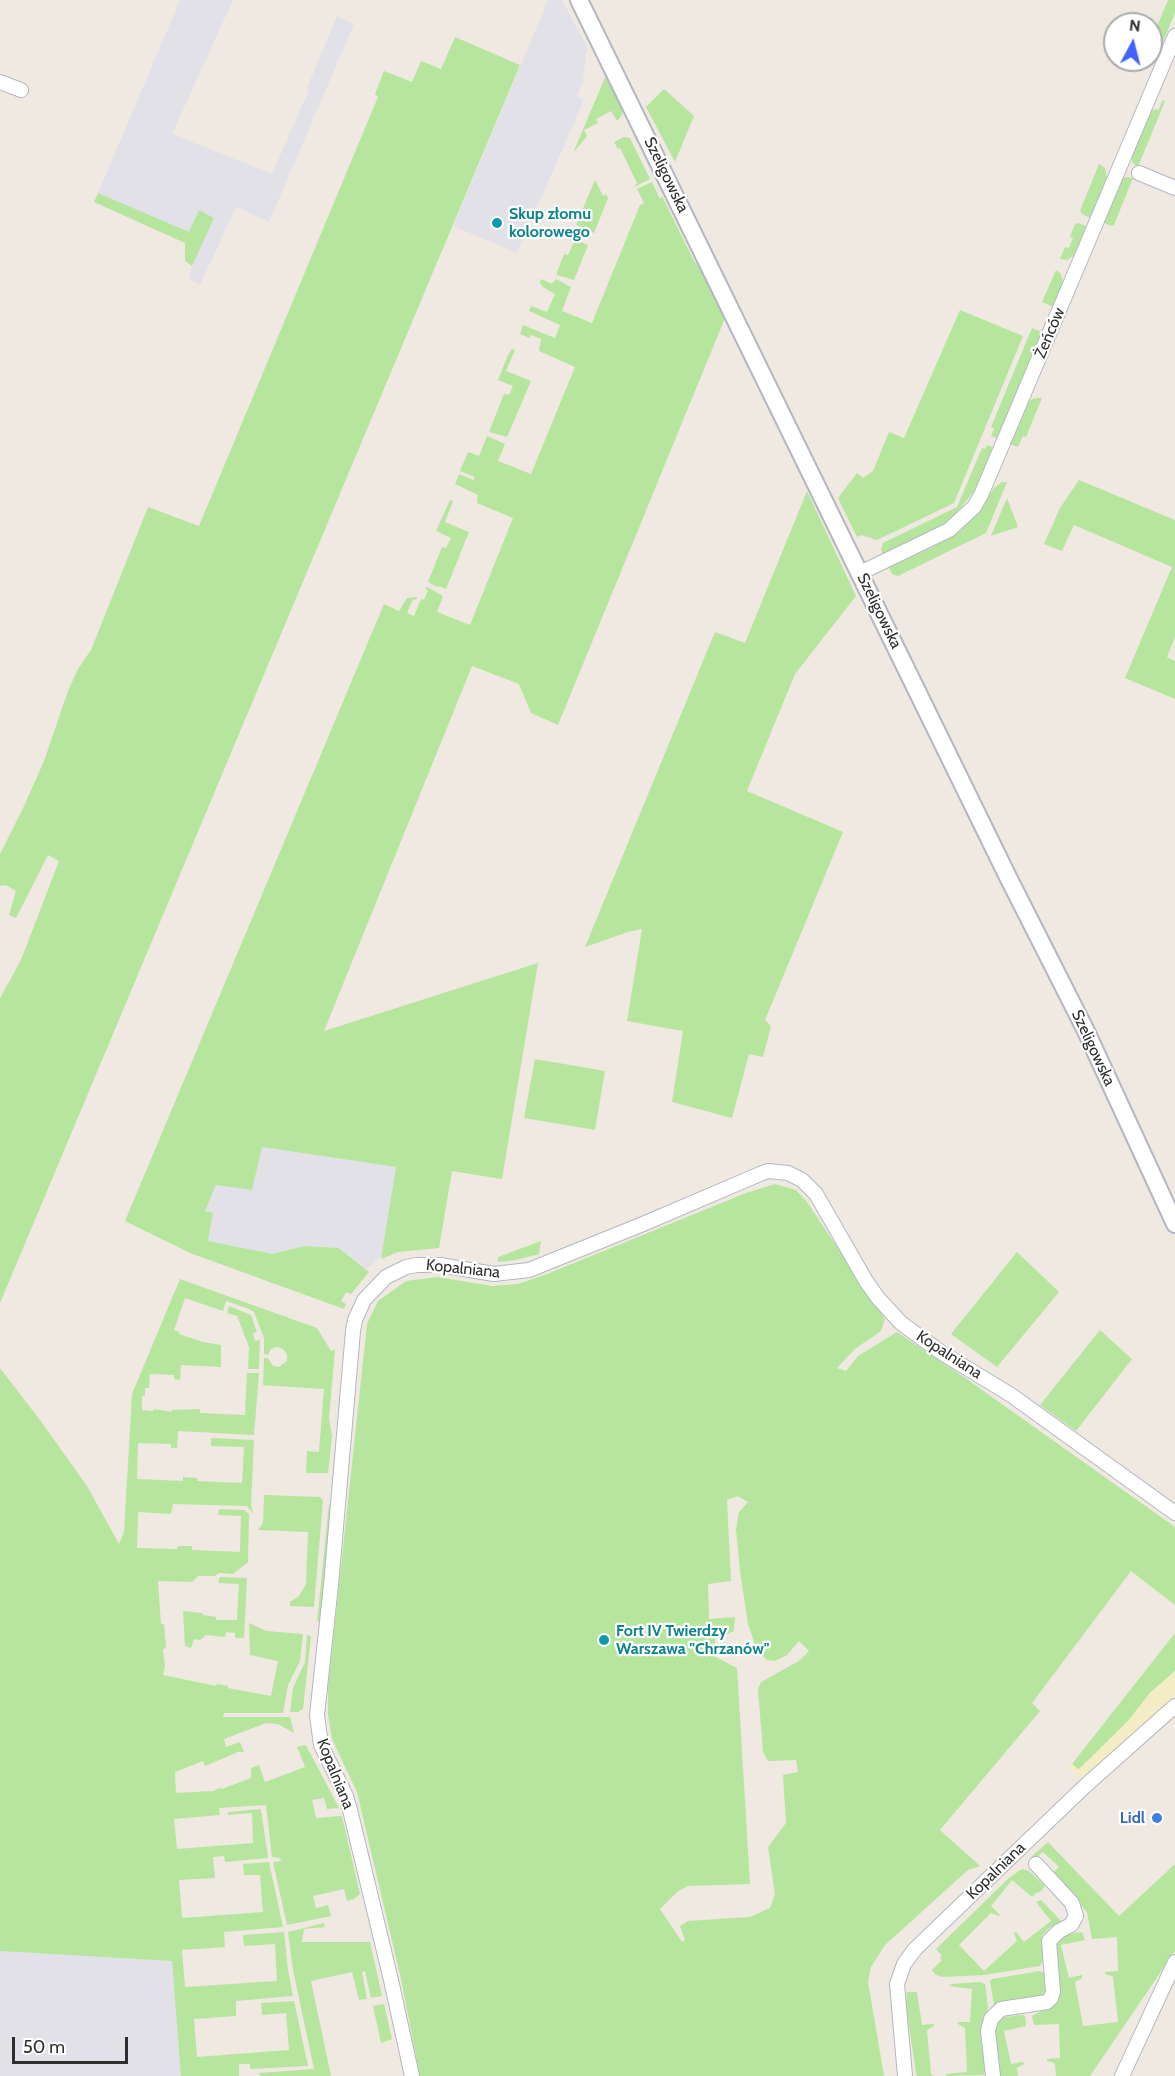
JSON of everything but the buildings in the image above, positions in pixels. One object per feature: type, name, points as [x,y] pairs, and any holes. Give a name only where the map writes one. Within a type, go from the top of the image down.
[{"type":"street","name":"Szeligowska","points":[[579,0],[1085,1029],[1175,1224]]},
{"type":"street","name":"Żeńców","points":[[860,573],[949,530],[974,507],[1175,36]]},
{"type":"street","points":[[0,82],[21,90]]},
{"type":"street","points":[[1139,173],[1175,188]]},
{"type":"street","name":"Kopalniana","points":[[412,2076],[348,1803],[321,1745],[317,1715],[332,1573],[352,1335],[355,1320],[364,1300],[386,1277],[406,1267],[417,1265],[440,1265],[494,1274],[529,1270],[759,1174],[768,1171],[788,1173],[802,1180],[816,1194],[866,1281],[901,1323],[942,1353],[1011,1395],[1175,1513]]},
{"type":"street","name":"Kopalniana","points":[[905,2076],[897,1984],[909,1956],[1045,1824],[1175,1706]]},
{"type":"street","points":[[993,2076],[988,2031],[991,2019],[1001,2009],[1047,2002],[1051,1998],[1053,1992],[1049,1941],[1059,1931],[1071,1925],[1076,1916],[1072,1903],[1036,1864]]},
{"type":"street","points":[[1122,2076],[1175,1962]]},
{"type":"shaded area","points":[[180,0],[233,0],[172,134],[272,174],[309,90],[307,88],[337,16],[354,24],[269,222],[236,207],[200,285],[189,279],[192,266],[213,218],[189,233],[98,193]]},
{"type":"shaded area","points":[[548,0],[562,0],[587,47],[583,81],[577,96],[584,100],[517,253],[453,226]]},
{"type":"shaded area","points":[[262,1147],[396,1167],[382,1255],[367,1269],[339,1248],[304,1246],[273,1254],[208,1241],[213,1213],[205,1211],[216,1185],[252,1189]]},
{"type":"shaded area","points":[[0,1951],[173,1961],[181,2076],[0,2076]]},
{"type":"green space","points":[[1168,0],[1175,0],[1175,13],[1163,42],[1163,12]]},
{"type":"green space","points":[[455,37],[520,65],[0,1303],[0,998],[21,960],[59,861],[48,855],[16,918],[9,915],[16,891],[6,885],[0,886],[0,854],[44,761],[68,691],[78,669],[91,650],[148,507],[199,526],[378,97],[375,94],[384,71],[412,82],[421,61],[441,69]]},
{"type":"green space","points":[[607,73],[623,106],[622,115],[617,121],[611,111],[596,119],[598,123],[584,130],[587,136],[573,153]]},
{"type":"green space","points":[[664,89],[694,116],[675,162],[646,107]]},
{"type":"green space","points":[[1163,100],[1165,101],[1138,167],[1133,163],[1130,154],[1147,113],[1158,110]]},
{"type":"green space","points":[[624,137],[630,138],[650,179],[634,187],[637,183],[620,148],[618,149],[614,142]]},
{"type":"green space","points":[[1099,164],[1105,168],[1107,177],[1090,218],[1080,211]]},
{"type":"green space","points":[[1126,177],[1133,178],[1114,225],[1111,226],[1102,222],[1119,181]]},
{"type":"green space","points":[[595,180],[603,196],[606,194],[608,198],[594,233],[576,225]]},
{"type":"green space","points":[[652,182],[660,199],[662,196],[693,259],[711,287],[725,318],[558,725],[531,713],[519,684],[472,666],[324,1031],[538,963],[502,1179],[452,1171],[439,1248],[398,1252],[381,1259],[396,1167],[262,1147],[252,1190],[216,1185],[205,1211],[213,1213],[208,1241],[273,1254],[304,1246],[339,1248],[369,1272],[351,1294],[346,1292],[341,1301],[346,1304],[344,1309],[190,1253],[125,1221],[384,604],[399,611],[407,598],[417,597],[416,600],[413,599],[407,613],[414,616],[421,599],[424,600],[427,587],[443,596],[437,612],[470,625],[513,518],[477,503],[478,495],[455,484],[459,474],[473,480],[475,477],[460,471],[468,452],[479,456],[487,436],[505,444],[498,461],[531,474],[575,367],[539,351],[541,339],[531,335],[529,338],[520,334],[523,325],[555,338],[560,325],[529,311],[531,306],[547,312],[555,294],[543,287],[540,283],[541,279],[552,284],[556,279],[571,287],[562,311],[592,323],[640,205],[644,203],[637,189]]},
{"type":"green space","points":[[98,193],[189,232],[199,210],[214,218],[192,266],[185,261],[185,243],[94,202]]},
{"type":"green space","points":[[1075,224],[1087,226],[1075,255],[1067,260],[1060,259],[1065,247],[1069,248],[1073,238],[1070,237]]},
{"type":"green space","points":[[571,238],[588,245],[574,280],[557,275],[564,254],[568,255],[574,242],[570,240]]},
{"type":"green space","points":[[1056,270],[1061,274],[1063,284],[1053,307],[1042,302]]},
{"type":"green space","points":[[960,310],[1023,336],[954,503],[877,540],[861,535],[857,537],[838,498],[857,473],[863,478],[873,471],[889,432],[904,438]]},
{"type":"green space","points":[[1032,328],[1042,332],[998,439],[991,436],[994,429],[991,427]]},
{"type":"green space","points":[[512,349],[515,350],[506,371],[531,381],[507,437],[489,432],[504,394],[509,395],[513,386],[498,380]]},
{"type":"green space","points":[[1035,398],[1042,398],[1026,437],[1023,436],[1018,447],[1010,444],[1028,402]]},
{"type":"green space","points":[[987,445],[995,448],[978,486],[955,515],[942,525],[883,555],[881,549],[883,543],[957,507],[982,448],[985,449]]},
{"type":"green space","points":[[1079,480],[1175,520],[1175,637],[1167,657],[1175,661],[1175,699],[1125,678],[1172,567],[1074,525],[1062,551],[1044,544],[1060,508]]},
{"type":"green space","points":[[1002,482],[1007,482],[986,533],[898,576],[892,574],[889,567],[933,547],[960,531],[981,509],[994,488]]},
{"type":"green space","points":[[807,491],[856,596],[795,674],[747,791],[843,832],[765,1020],[771,1026],[763,1057],[749,1054],[732,1118],[672,1102],[683,1031],[627,1021],[642,929],[585,947],[715,632],[745,643]]},
{"type":"green space","points":[[1007,498],[1018,527],[991,536]]},
{"type":"green space","points":[[450,500],[453,501],[445,522],[469,532],[446,589],[428,582],[442,547],[446,548],[451,538],[436,531]]},
{"type":"green space","points":[[535,1059],[605,1071],[595,1130],[524,1118]]},
{"type":"green space","points":[[775,1184],[796,1190],[807,1202],[885,1319],[881,1331],[855,1349],[837,1368],[846,1371],[858,1356],[897,1332],[961,1375],[1175,1527],[1175,1605],[1131,1571],[1032,1703],[1040,1711],[940,1830],[980,1866],[968,1870],[885,1945],[871,1967],[868,1982],[884,2076],[420,2076],[401,1979],[357,1792],[332,1739],[328,1715],[328,1688],[367,1324],[378,1301],[406,1281],[438,1277],[492,1286],[518,1284],[746,1193]],"holes":[[[738,1496],[748,1502],[739,1512],[736,1529],[748,1624],[757,1650],[767,1660],[775,1661],[787,1655],[799,1641],[809,1651],[799,1661],[761,1682],[758,1689],[763,1752],[768,1761],[796,1760],[798,1772],[783,1775],[786,1823],[768,1847],[775,1894],[770,1908],[750,1917],[688,1921],[680,1926],[685,1940],[682,1942],[660,1909],[677,1892],[688,1886],[750,1884],[737,1668],[714,1656],[715,1639],[734,1631],[735,1617],[709,1619],[708,1584],[731,1581],[727,1500]]]},
{"type":"green space","points":[[541,1241],[539,1254],[498,1262],[498,1257]]},
{"type":"green space","points":[[1017,1252],[1059,1292],[997,1367],[951,1334]]},
{"type":"green space","points":[[180,1279],[317,1328],[331,1351],[335,1349],[329,1419],[332,1435],[328,1473],[306,1473],[307,1451],[319,1452],[324,1389],[263,1385],[264,1358],[268,1358],[273,1366],[279,1367],[287,1361],[287,1354],[283,1349],[277,1347],[271,1349],[268,1355],[264,1354],[264,1338],[254,1312],[249,1309],[226,1301],[223,1311],[185,1298],[174,1330],[203,1342],[221,1345],[221,1367],[181,1365],[180,1380],[174,1379],[174,1375],[150,1374],[149,1388],[145,1388],[145,1395],[142,1396],[142,1410],[172,1412],[172,1410],[200,1409],[200,1413],[245,1415],[247,1373],[259,1373],[254,1435],[178,1431],[177,1448],[171,1448],[171,1444],[138,1443],[137,1479],[183,1481],[183,1477],[197,1478],[197,1481],[242,1483],[244,1447],[211,1446],[211,1438],[254,1440],[251,1505],[253,1514],[247,1506],[173,1504],[171,1514],[138,1512],[137,1548],[177,1549],[178,1546],[192,1546],[192,1550],[240,1552],[241,1516],[218,1515],[219,1509],[244,1510],[249,1514],[248,1562],[233,1574],[198,1576],[192,1582],[158,1581],[161,1624],[164,1624],[166,1648],[163,1649],[165,1666],[163,1675],[271,1696],[278,1661],[250,1655],[249,1623],[266,1631],[303,1634],[300,1661],[288,1685],[283,1713],[224,1713],[223,1717],[290,1717],[294,1733],[278,1724],[266,1723],[224,1739],[226,1747],[240,1742],[244,1752],[238,1752],[205,1766],[203,1761],[175,1772],[176,1793],[222,1789],[251,1778],[251,1768],[259,1765],[265,1782],[305,1767],[297,1747],[305,1745],[339,1808],[327,1809],[324,1798],[312,1800],[316,1818],[342,1816],[360,1894],[347,1901],[344,1889],[313,1896],[316,1908],[328,1905],[331,1916],[287,1925],[273,1862],[281,1861],[280,1858],[272,1857],[266,1805],[219,1808],[220,1815],[174,1819],[177,1849],[253,1843],[252,1813],[228,1815],[228,1812],[261,1809],[268,1858],[225,1862],[224,1856],[213,1857],[215,1878],[179,1880],[182,1918],[263,1912],[260,1875],[244,1875],[243,1864],[269,1862],[283,1927],[224,1932],[225,1947],[182,1950],[185,1987],[277,1981],[275,1944],[244,1946],[243,1935],[284,1932],[293,1996],[236,2001],[236,2016],[194,2019],[197,2057],[289,2050],[286,2013],[262,2015],[261,2003],[294,2001],[308,2066],[250,2069],[250,2064],[239,2064],[239,2076],[181,2076],[172,1961],[0,1951],[0,1368],[87,1486],[119,1544],[124,1532],[132,1394]]},
{"type":"green space","points":[[229,1306],[251,1315],[257,1332],[253,1333],[255,1341],[260,1340],[259,1369],[248,1369],[249,1347],[237,1316],[227,1313]]},
{"type":"green space","points":[[1100,1330],[1132,1359],[1076,1431],[1040,1405]]},
{"type":"green space","points":[[264,1495],[320,1497],[323,1500],[314,1607],[290,1606],[290,1602],[299,1596],[306,1584],[308,1532],[258,1530],[263,1523]]},
{"type":"green space","points":[[329,1504],[331,1506],[322,1617],[317,1622]]},
{"type":"green space","points":[[220,1577],[247,1578],[244,1638],[235,1638],[235,1633],[226,1632],[225,1637],[206,1635],[200,1640],[194,1639],[191,1648],[185,1646],[183,1611],[202,1613],[216,1617],[216,1620],[237,1620],[239,1584],[218,1583]]},
{"type":"green space","points":[[1175,1633],[1175,1671],[1150,1693],[1128,1721],[1078,1770],[1072,1764]]},
{"type":"green space","points":[[307,1635],[311,1636],[303,1709],[290,1712],[293,1688],[305,1662]]},
{"type":"green space","points":[[1048,1842],[1119,1916],[1175,1864],[1175,1951],[1090,2076],[1056,2076],[1055,2063],[1047,2059],[1060,2058],[1059,2024],[1034,2025],[1032,2016],[1049,2007],[1058,1993],[1055,1943],[1064,1935],[1082,1932],[1085,1940],[1061,1945],[1069,1978],[1082,1975],[1082,1978],[1075,1982],[1083,2026],[1118,2022],[1113,1977],[1105,1974],[1105,1972],[1118,1971],[1117,1937],[1092,1939],[1087,1912],[1052,1874],[1059,1867],[1043,1852],[1034,1860],[1031,1857]]},
{"type":"green space","points":[[1022,1869],[1029,1871],[1045,1886],[1032,1897],[1012,1880],[991,1906],[1000,1915],[991,1913],[959,1945],[984,1971],[1017,1941],[1014,1933],[1016,1932],[1024,1942],[1051,1921],[1036,1902],[1041,1900],[1062,1922],[1049,1928],[1042,1936],[1043,1961],[1040,1966],[984,1975],[943,1977],[936,1975],[932,1970],[942,1960],[940,1958],[942,1956],[936,1949],[1009,1878]]},
{"type":"green space","points":[[324,1923],[325,1927],[304,1929],[302,1942],[370,1942],[382,1996],[371,1998],[365,1971],[362,1972],[367,1999],[359,2000],[352,1972],[311,1981],[331,2076],[260,2076],[259,2073],[314,2069],[293,1970],[288,1932]]},
{"type":"green space","points":[[1040,1971],[1044,1973],[1047,1987],[1042,1996],[994,2005],[990,1981],[992,1979]]},
{"type":"green space","points":[[980,1982],[985,1984],[988,2008],[980,2034],[986,2061],[984,2075],[946,2076],[946,2074],[967,2072],[965,2028],[958,2022],[970,2022],[972,1989],[949,1986]]},
{"type":"green space","points":[[907,1992],[917,1992],[922,2025],[934,2024],[927,2030],[931,2074],[934,2076],[917,2076],[916,2073],[906,2006]]},
{"type":"green space","points":[[384,2004],[392,2039],[381,2043],[373,2006]]},
{"type":"green space","points":[[1023,2015],[1026,2026],[1004,2031],[1011,2064],[1023,2062],[1024,2064],[1017,2068],[1018,2076],[998,2076],[1000,2064],[993,2032],[995,2026],[1004,2017]]},
{"type":"sand","points":[[1175,1671],[1175,1695],[1089,1776],[1083,1778],[1078,1776],[1069,1767],[1072,1764],[1079,1770],[1128,1721],[1150,1693]]},
{"type":"place","name":"Skup złomu kolorowego","points":[[497,223]]},
{"type":"place","name":"Fort IV Twierdzy Warszawa \"Chrzanów\"","points":[[604,1640]]},
{"type":"place","name":"Lidl","points":[[1157,1818]]}]
